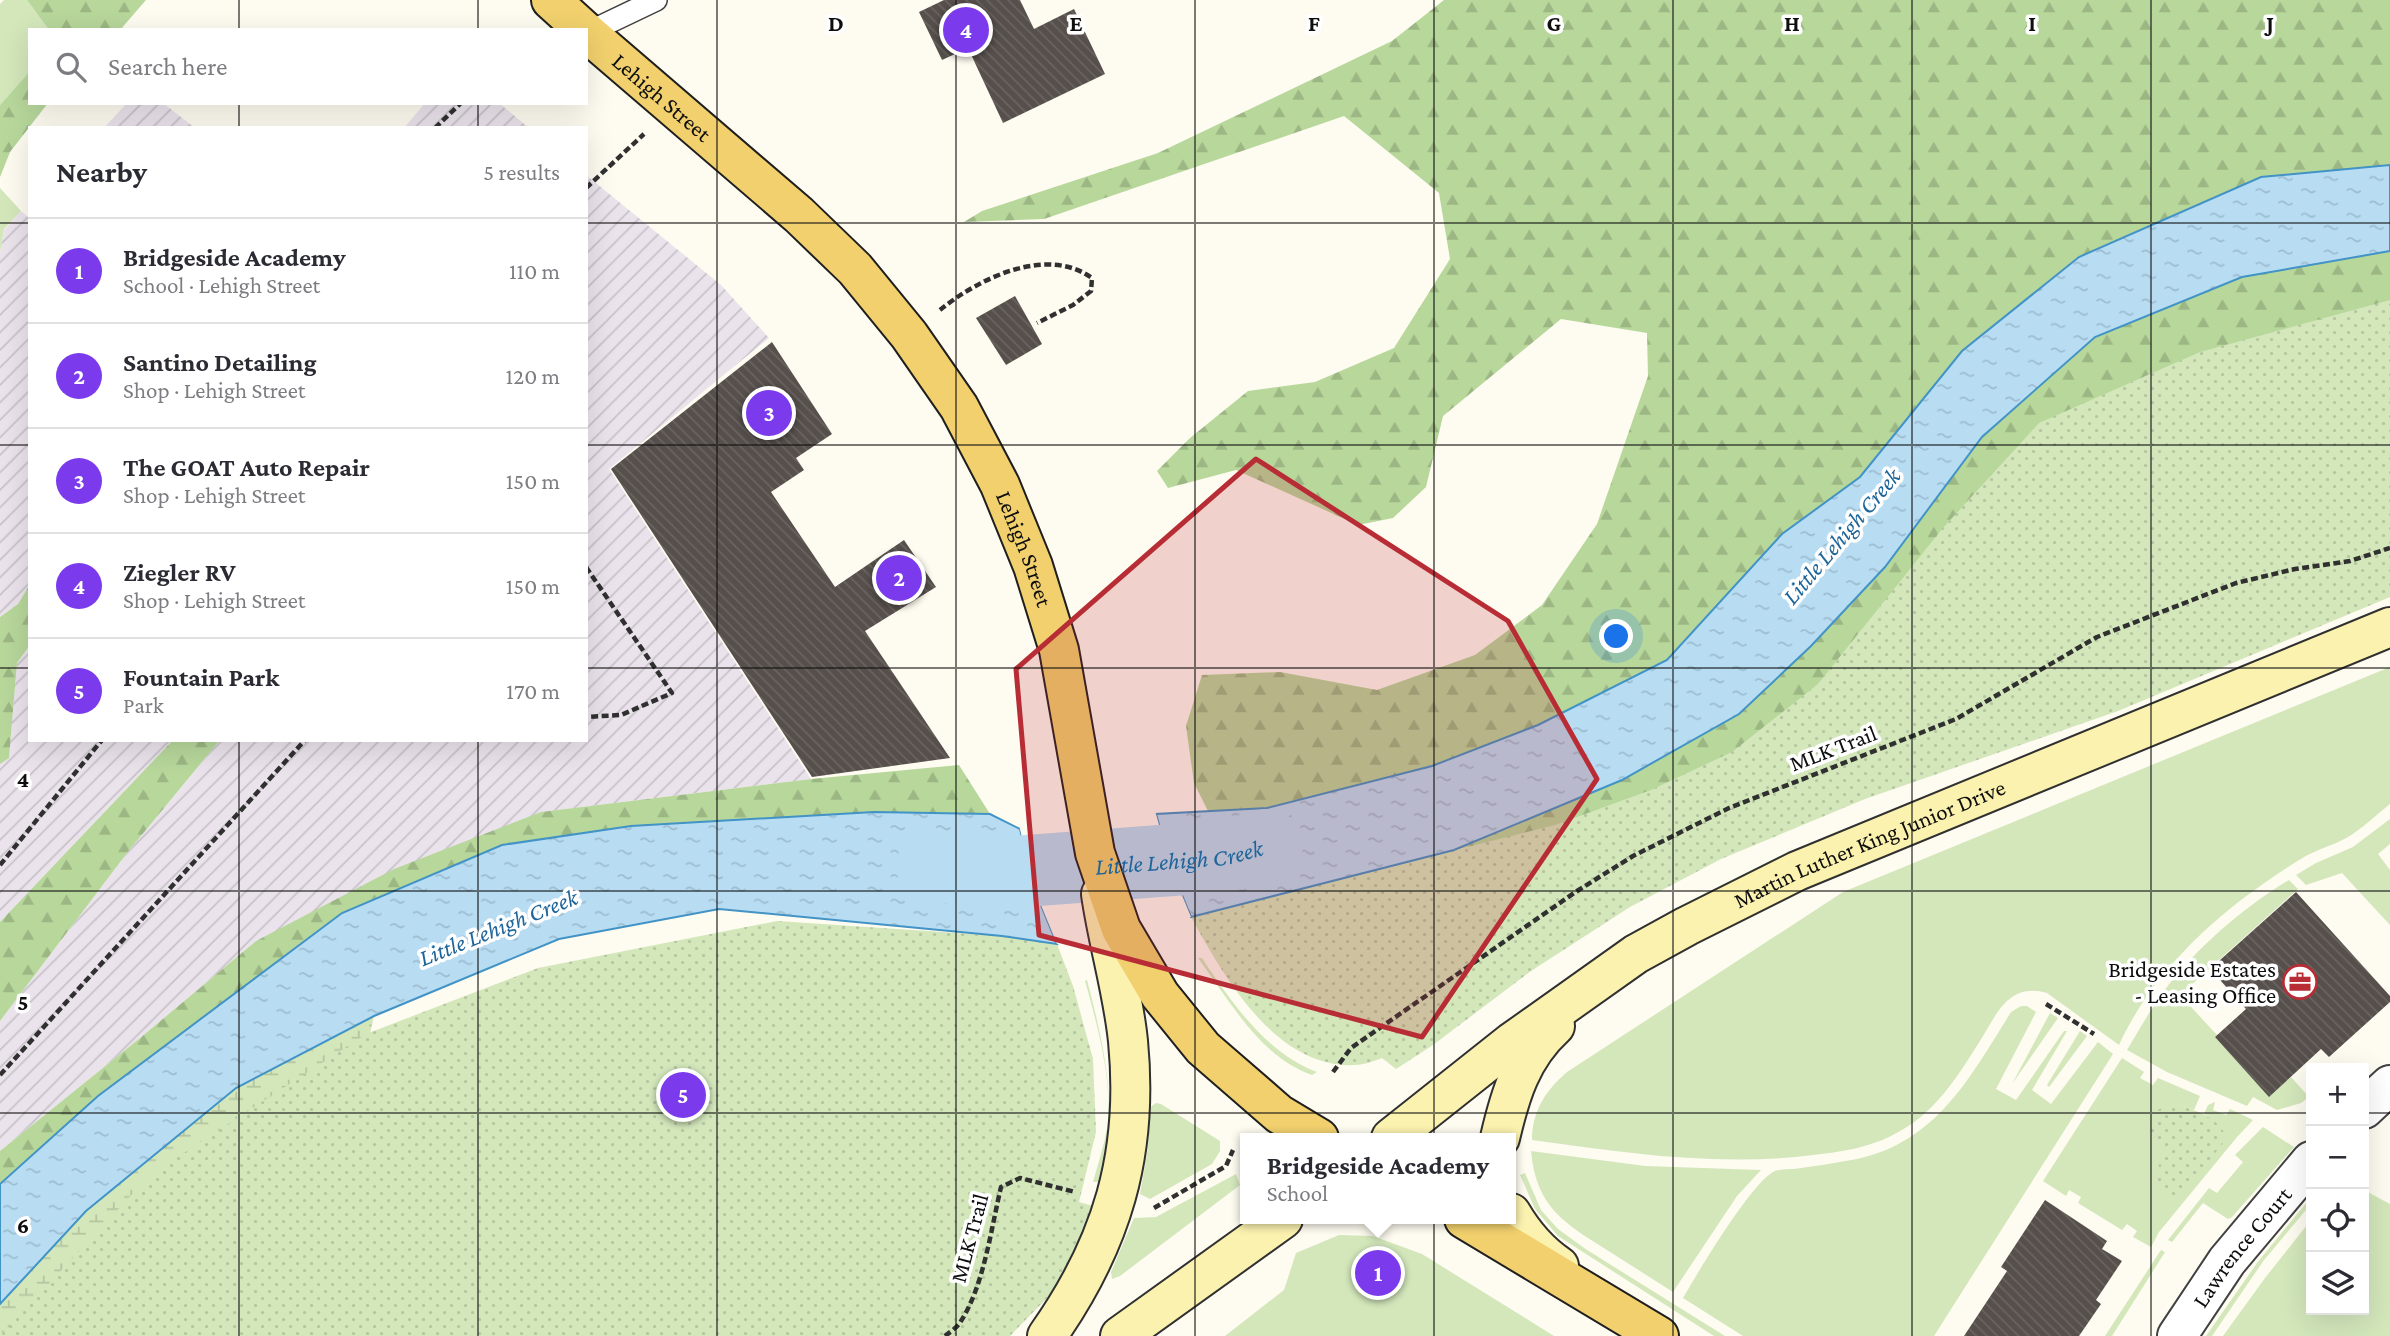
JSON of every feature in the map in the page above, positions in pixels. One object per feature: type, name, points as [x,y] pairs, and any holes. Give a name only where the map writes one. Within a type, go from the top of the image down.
[{"type":"main road","name":"Lehigh Street","points":[[551,0],[581,28]]},
{"type":"main road","name":"Lehigh Street","points":[[588,35],[799,215],[855,269],[909,335],[964,419],[1000,485],[1033,566],[1059,650],[1095,853],[1114,931],[1160,995],[1203,1048],[1279,1114],[1311,1133]]},
{"type":"main road","name":"Martin Luther King Junior Drive","points":[[1397,1133],[1512,1042],[1636,954],[1687,926],[1797,871],[2390,627]]},
{"type":"main road","points":[[1046,1336],[1065,1310],[1093,1261],[1115,1202],[1127,1151],[1128,1041],[1114,931]]},
{"type":"main road","points":[[1501,1133],[1512,1089],[1527,1060],[1550,1031],[1636,954]]},
{"type":"main road","points":[[1516,1221],[1523,1233],[1545,1256],[1620,1311]]},
{"type":"main road","points":[[1120,1336],[1276,1224]]},
{"type":"main road","points":[[1472,1224],[1659,1336]]},
{"type":"street","points":[[2369,1104],[2390,1085]]},
{"type":"street","name":"Lawrence Court","points":[[2177,1336],[2227,1261],[2306,1167]]},
{"type":"lane","points":[[588,31],[656,0]]},
{"type":"path","points":[[437,126],[459,105]]},
{"type":"path","points":[[588,186],[673,107]]},
{"type":"path","points":[[909,335],[962,292],[1018,268],[1049,264],[1081,270],[1092,278],[1091,291],[1073,305],[1037,323]]},
{"type":"path","name":"MLK Trail","points":[[1333,1072],[1351,1048],[1371,1033],[1577,891],[1633,856],[1729,808],[1956,719],[2109,632],[2236,583],[2295,569],[2350,561],[2390,548]]},
{"type":"path","points":[[588,570],[672,693],[621,715],[588,717]]},
{"type":"path","points":[[0,865],[100,742]]},
{"type":"path","points":[[0,1075],[303,742]]},
{"type":"path","points":[[2046,1004],[2094,1034]]},
{"type":"path","points":[[1144,1208],[1152,1209],[1226,1166],[1233,1150]]},
{"type":"path","name":"MLK Trail","points":[[944,1336],[960,1324],[968,1307],[980,1275],[1001,1187],[1020,1178],[1087,1196]]},
{"type":"highlighted area","points":[[1256,459],[1508,621],[1597,779],[1422,1037],[1039,935],[1016,669]]},
{"type":"shaded area","points":[[125,105],[166,105],[192,126],[106,126]]},
{"type":"shaded area","points":[[423,105],[501,105],[527,126],[406,126]]},
{"type":"shaded area","points":[[588,177],[721,285],[769,338],[609,469],[811,779],[542,812],[256,941],[0,1151],[0,1021],[127,853],[218,742],[588,742]]},
{"type":"shaded area","points":[[21,211],[28,217],[28,587],[18,604],[0,617],[0,252],[4,230]]},
{"type":"shaded area","points":[[28,648],[28,742],[171,742],[0,922],[0,764],[9,757],[17,663]]},
{"type":"green space","points":[[4,0],[27,0],[48,28],[28,28],[28,73],[0,105],[0,4]]},
{"type":"green space","points":[[27,0],[146,0],[122,28],[48,28]]},
{"type":"green space","points":[[1444,0],[2390,0],[2390,165],[2261,177],[1962,351],[1860,477],[1782,534],[1667,660],[1538,725],[1432,766],[1267,808],[1208,811],[1194,783],[1186,726],[1202,675],[1280,672],[1377,690],[1475,655],[1542,605],[1597,524],[1648,376],[1647,333],[1561,319],[1443,416],[1426,487],[1393,518],[1358,525],[1236,470],[1168,488],[1157,471],[1190,438],[1248,391],[1315,382],[1394,348],[1450,259],[1439,193],[1344,116],[1044,219],[964,222],[982,211],[1158,153],[1392,41]]},
{"type":"green space","points":[[28,73],[28,105],[46,105],[10,152],[0,177],[0,105]]},
{"type":"green space","points":[[0,188],[21,211],[4,229],[0,252]]},
{"type":"green space","points":[[2390,251],[2390,344],[1891,645],[1647,810],[1454,850],[1622,780],[1739,714],[1811,646],[1885,567],[1982,437],[2095,337],[2242,277]]},
{"type":"green space","points":[[2390,300],[2390,597],[2118,711],[1865,799],[1721,859],[1630,907],[1531,971],[1433,1045],[1396,1069],[1382,1058],[1358,1065],[1327,1062],[1301,1052],[1277,1036],[1237,991],[1191,917],[1555,825],[1651,790],[1732,752],[1818,684],[1942,529],[2039,423],[2200,352]]},
{"type":"green space","points":[[28,587],[28,648],[17,663],[9,758],[0,764],[0,617],[18,604]]},
{"type":"green space","points":[[2390,667],[2390,804],[2354,833],[2304,857],[2222,915],[2174,962],[2153,988],[2119,1045],[2047,993],[2026,991],[2012,997],[2000,1009],[1955,1080],[1933,1106],[1907,1127],[1863,1146],[1833,1152],[1743,1160],[1637,1154],[1532,1140],[1535,1120],[1542,1102],[1567,1072],[1843,892]]},
{"type":"green space","points":[[171,742],[218,742],[127,853],[0,1021],[0,922]]},
{"type":"green space","points":[[959,765],[990,814],[874,812],[631,826],[502,845],[98,1096],[0,1183],[0,1151],[256,941],[394,869],[541,812],[811,779]]},
{"type":"green space","points":[[2390,819],[2390,844],[2378,854],[2390,870],[2390,925],[2342,873],[2306,885],[2296,875],[2353,847]]},
{"type":"green space","points":[[2289,880],[2298,889],[2180,995],[2269,1096],[2291,1077],[2306,1094],[2306,1099],[2301,1103],[2277,1110],[2253,1097],[2247,1106],[2167,1072],[2127,1050],[2159,998],[2177,975],[2206,944],[2255,903]]},
{"type":"green space","points":[[777,921],[1002,936],[1057,944],[1073,986],[1093,1059],[1096,1132],[1079,1202],[1096,1207],[1077,1252],[1055,1290],[1010,1336],[0,1336],[150,1175],[366,1034],[538,968]]},
{"type":"green space","points":[[1198,958],[1202,958],[1225,992],[1266,1039],[1299,1063],[1317,1072],[1312,1075],[1293,1066],[1261,1041],[1234,1009]]},
{"type":"green space","points":[[1087,980],[1100,1032],[1104,1056],[1107,1081],[1108,1093],[1106,1074],[1085,981]]},
{"type":"green space","points":[[2021,1006],[2027,1006],[2036,1012],[1996,1089],[2016,1100],[2064,1031],[2067,1031],[2032,1090],[2051,1104],[2098,1042],[2113,1054],[1934,1336],[1743,1336],[1683,1298],[1725,1230],[1763,1180],[1778,1170],[1857,1159],[1885,1150],[1909,1138],[1949,1103],[1981,1060],[2011,1012]]},
{"type":"green space","points":[[2050,1013],[2058,1018],[2012,1084]]},
{"type":"green space","points":[[374,1016],[364,1060],[0,1336],[0,1304],[85,1211],[236,1088]]},
{"type":"green space","points":[[2080,1031],[2087,1036],[2049,1087],[2047,1085]]},
{"type":"green space","points":[[2122,1058],[2144,1072],[2140,1078],[2153,1085],[2158,1078],[2200,1096],[2194,1110],[2174,1103],[2210,1117],[2204,1114],[2208,1105],[2215,1102],[2213,1110],[2226,1115],[2230,1109],[2253,1120],[2159,1232],[2151,1247],[2133,1237],[2137,1231],[2127,1224],[2122,1230],[2078,1203],[2081,1197],[2069,1190],[2066,1196],[2043,1181]]},
{"type":"green space","points":[[1156,1103],[1220,1141],[1220,1151],[1212,1164],[1150,1199],[1140,1194],[1148,1148],[1149,1108]]},
{"type":"green space","points":[[2174,1103],[2212,1119],[2227,1138],[2177,1201],[2150,1182],[2165,1154],[2148,1136],[2157,1110]]},
{"type":"green space","points":[[1109,1111],[1101,1182],[1093,1182],[1103,1148]]},
{"type":"green space","points":[[2263,1127],[2294,1147],[2232,1217],[2228,1219],[2203,1203],[2172,1242],[2168,1240],[2209,1188],[2217,1193],[2243,1162],[2235,1155]]},
{"type":"green space","points":[[1531,1151],[1645,1166],[1761,1170],[1737,1196],[1673,1292],[1565,1222],[1546,1200],[1539,1186]]},
{"type":"green space","points":[[1525,1173],[1541,1210],[1558,1229],[1725,1336],[1714,1336],[1558,1236],[1535,1209],[1520,1175]]},
{"type":"green space","points":[[1236,1174],[1240,1185],[1120,1276],[1112,1279],[1111,1272],[1134,1218],[1156,1217]]},
{"type":"green space","points":[[2369,1193],[2390,1204],[2390,1336],[2223,1336],[2306,1226],[2306,1315],[2369,1315]]},
{"type":"green space","points":[[2306,1203],[2306,1210],[2264,1260],[2212,1336],[2206,1336],[2257,1263]]},
{"type":"green space","points":[[1339,1235],[1373,1236],[1422,1254],[1554,1336],[1225,1336],[1284,1290],[1296,1253]]},
{"type":"green space","points":[[2161,1250],[2165,1252],[2112,1336],[2105,1336]]},
{"type":"water","points":[[2390,165],[2390,251],[2242,277],[2095,337],[1982,437],[1885,567],[1811,646],[1739,714],[1622,780],[1454,850],[1191,917],[1174,876],[1156,814],[1267,808],[1432,766],[1538,725],[1667,660],[1782,534],[1860,477],[1962,351],[2079,257],[2261,177]]},
{"type":"water","points":[[874,812],[990,814],[1020,829],[1034,888],[1057,944],[1002,936],[719,909],[559,939],[374,1016],[236,1088],[86,1211],[0,1304],[0,1184],[98,1096],[342,913],[502,845],[631,826]]},
{"type":"pier","points":[[1155,811],[1174,876],[1191,917],[1187,918],[1170,877],[1153,814]]},
{"type":"pier","points":[[1019,825],[1023,828],[1037,887],[1060,943],[1057,944],[1034,888]]},
{"type":"building","points":[[944,0],[1020,0],[1034,29],[1074,9],[1105,74],[1003,123],[968,48],[942,60],[919,12]]},
{"type":"building","points":[[1015,296],[1042,344],[1006,365],[976,318]]},
{"type":"building","points":[[772,342],[832,434],[796,458],[804,470],[771,492],[835,587],[904,540],[936,587],[865,631],[950,758],[812,777],[611,469]]},
{"type":"building","name":"Bridgeside Estates - Leasing Office","points":[[2296,892],[2390,996],[2390,1002],[2329,1057],[2321,1049],[2269,1097],[2215,1037],[2246,1009],[2210,969]]},
{"type":"building","points":[[2045,1200],[2107,1241],[2102,1249],[2122,1261],[2096,1300],[2101,1304],[2079,1336],[1964,1336],[2007,1271],[2001,1267]]},
{"type":"waterway","name":"Little Lehigh Creek","points":[[932,866],[999,873],[1226,856],[1267,845]]},
{"type":"place","name":"Ziegler RV","points":[[966,30]]},
{"type":"place","name":"The GOAT Auto Repair","points":[[769,413]]},
{"type":"place","name":"Santino Detailing","points":[[899,578]]},
{"type":"place","name":"Bridgeside Estates - Leasing Office","points":[[2300,982]]},
{"type":"place","name":"Fountain Park","points":[[683,1095]]},
{"type":"place","name":"Bridgeside Academy","points":[[1378,1273]]}]
